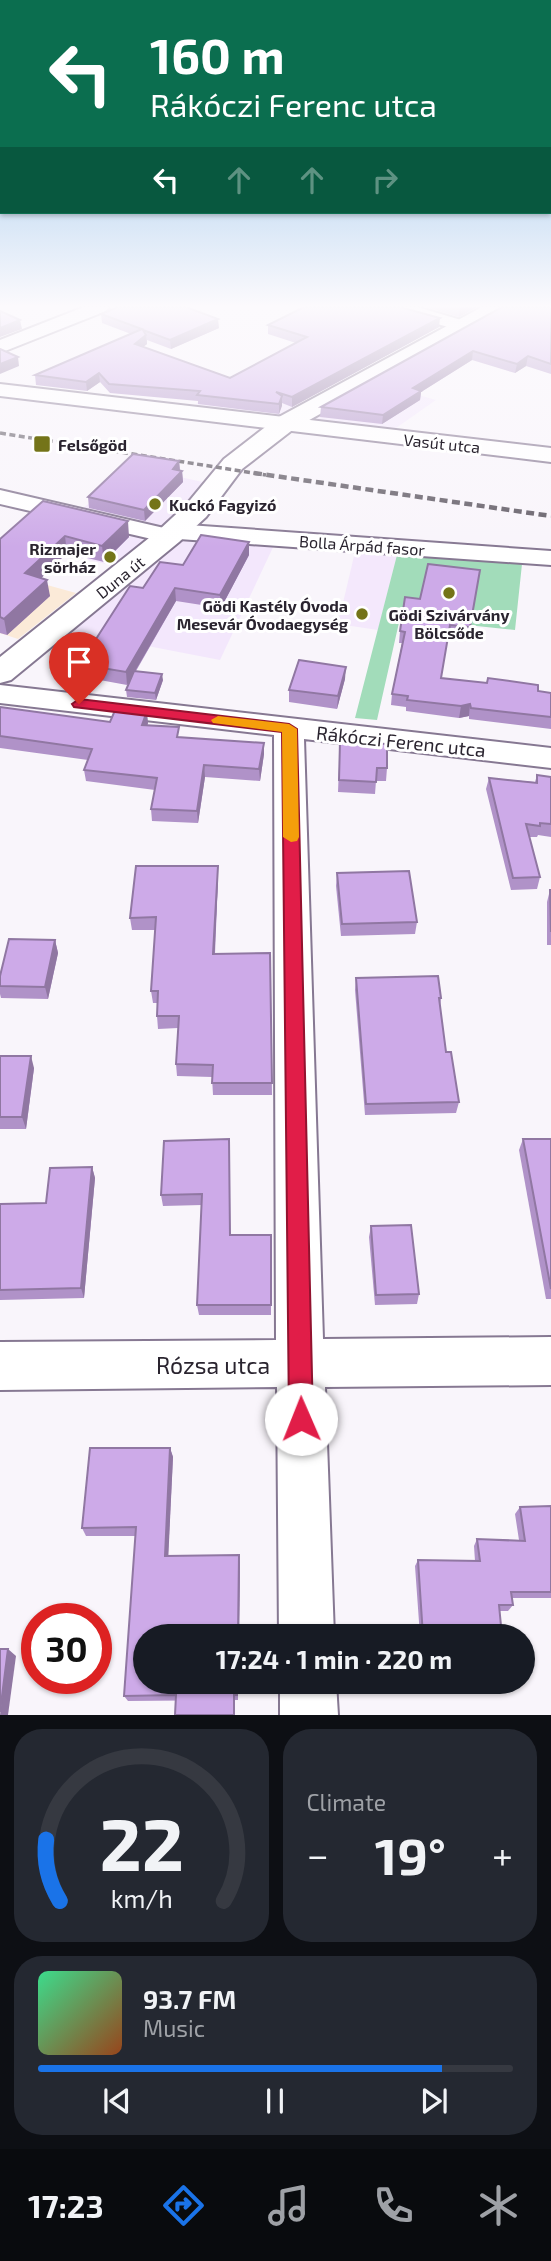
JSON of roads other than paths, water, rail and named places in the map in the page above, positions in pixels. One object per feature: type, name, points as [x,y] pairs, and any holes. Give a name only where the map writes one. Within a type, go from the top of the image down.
[{"type":"street","name":"Duna út","points":[[0,673],[172,534],[196,512],[228,469],[286,423],[352,387]]},
{"type":"street","name":"Vasút utca","points":[[0,390],[286,423],[362,435],[551,455]]},
{"type":"street","name":"Bolla Árpád fasor","points":[[0,497],[172,534],[551,558]]},
{"type":"street","name":"Rákóczi Ferenc utca","points":[[0,694],[551,758]]},
{"type":"street","points":[[289,729],[307,1624]]},
{"type":"street","name":"Rózsa utca","points":[[0,1366],[551,1361]]},
{"type":"street","points":[[308,1694],[309,1715]]},
{"type":"railway","points":[[0,433],[266,475]]},
{"type":"railway","points":[[254,473],[551,516]]},
{"type":"place","name":"Felsőgöd","points":[[42,444]]},
{"type":"place","name":"Kuckó Fagyizó","points":[[155,504]]},
{"type":"place","name":"Rizmajer sörház","points":[[110,557]]},
{"type":"place","name":"Gödi Szivárvány Bölcsőde","points":[[449,593]]},
{"type":"place","name":"Gödi Kastély Óvoda Mesevár Óvodaegység","points":[[362,614]]}]
